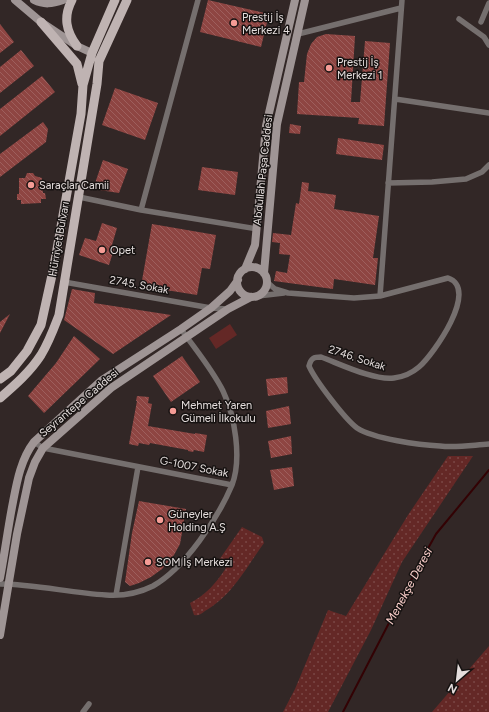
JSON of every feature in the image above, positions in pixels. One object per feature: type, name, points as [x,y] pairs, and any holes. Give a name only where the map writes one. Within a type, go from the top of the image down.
[{"type":"main road","points":[[15,0],[41,22],[77,46],[95,55],[100,54],[104,50]]},
{"type":"main road","points":[[34,0],[51,4],[63,0]]},
{"type":"main road","points":[[72,0],[67,15],[67,26],[70,36],[77,46]]},
{"type":"main road","name":"Hürriyet Bulvarı","points":[[0,379],[11,371],[27,351],[41,325],[54,266],[81,114],[83,85],[92,53],[115,0]]},
{"type":"main road","name":"Hürriyet Bulvarı","points":[[0,398],[26,374],[41,355],[51,336],[59,314],[97,84],[99,61],[127,0]]},
{"type":"main road","name":"Abdullah Paşa Caddesi","points":[[245,269],[255,245],[266,126],[295,0]]},
{"type":"main road","name":"Abdullah Paşa Caddesi","points":[[264,273],[278,124],[305,0]]},
{"type":"main road","points":[[41,22],[77,64],[83,85]]},
{"type":"main road","points":[[255,268],[264,273],[267,282],[266,289],[254,297],[247,296],[240,291],[237,284],[242,272],[245,269],[255,268]]},
{"type":"main road","name":"Seyrantepe Caddesi","points":[[0,578],[18,478],[28,450],[34,442],[102,380],[211,308],[230,291],[238,280]]},
{"type":"main road","name":"Seyrantepe Caddesi","points":[[0,635],[17,534],[29,478],[34,462],[43,448],[110,388],[228,309],[254,297]]},
{"type":"street","points":[[141,210],[198,0]]},
{"type":"street","points":[[380,296],[402,0]]},
{"type":"street","points":[[481,22],[489,3]]},
{"type":"street","points":[[298,34],[401,8]]},
{"type":"street","points":[[459,19],[484,36],[489,45]]},
{"type":"street","points":[[395,100],[489,113]]},
{"type":"street","points":[[388,183],[432,182],[466,179],[482,172],[489,165]]},
{"type":"street","points":[[79,197],[141,210],[257,229]]},
{"type":"street","name":"2746. Sokak","points":[[288,293],[354,298],[380,296],[448,278],[453,279],[459,288],[451,321],[440,342],[428,358],[406,375],[394,378],[382,378],[321,357],[314,357],[310,360],[309,366],[314,377],[342,411],[357,427],[372,434],[392,439],[441,447],[489,444]]},
{"type":"street","name":"2745. Sokak","points":[[64,282],[211,308],[228,309]]},
{"type":"street","points":[[267,282],[275,289],[288,293]]},
{"type":"street","points":[[254,297],[288,293]]},
{"type":"street","name":"G-1007 Sokak","points":[[34,442],[43,448],[232,485],[236,474],[237,452],[232,419],[223,392],[181,329]]},
{"type":"street","points":[[116,595],[138,467]]},
{"type":"street","points":[[0,584],[105,595],[135,592],[152,586],[166,577],[192,550],[218,514],[232,485]]},
{"type":"street","points":[[83,712],[89,704]]},
{"type":"shaded area","points":[[230,324],[237,335],[216,349],[209,338]]},
{"type":"shaded area","points":[[448,456],[473,456],[402,562],[371,630],[328,712],[283,712],[295,689],[328,610],[346,616],[408,515]]},
{"type":"shaded area","points":[[242,527],[262,537],[264,543],[238,581],[223,598],[201,614],[194,615],[190,603],[210,588],[226,568],[219,560]]},
{"type":"shaded area","points":[[489,646],[489,712],[432,712]]},
{"type":"building","name":"Prestij İş Merkezi 4","points":[[208,0],[269,14],[261,47],[200,32]]},
{"type":"building","points":[[0,24],[14,42],[0,53]]},
{"type":"building","name":"Prestij İş Merkezi 1","points":[[326,34],[355,36],[351,102],[360,102],[365,41],[390,43],[384,126],[358,124],[359,118],[297,114],[299,82],[304,82],[307,54],[311,44],[317,37]]},
{"type":"building","points":[[21,50],[34,66],[0,93],[0,67]]},
{"type":"building","points":[[42,76],[55,92],[0,136],[0,109]]},
{"type":"building","points":[[115,88],[158,103],[145,140],[102,125]]},
{"type":"building","points":[[43,122],[48,129],[46,142],[0,177],[0,154]]},
{"type":"building","points":[[290,124],[301,126],[300,134],[289,133]]},
{"type":"building","points":[[338,138],[384,145],[382,160],[336,154]]},
{"type":"building","points":[[103,160],[128,169],[119,193],[93,189]]},
{"type":"building","points":[[202,167],[238,172],[235,195],[198,190]]},
{"type":"building","name":"Saraçlar Camii","points":[[27,173],[33,173],[35,176],[42,178],[43,193],[45,193],[46,199],[41,199],[41,203],[21,204],[21,200],[17,200],[17,194],[19,194],[19,178],[25,178]]},
{"type":"building","points":[[302,182],[309,183],[308,191],[336,195],[334,209],[379,216],[373,258],[378,258],[375,285],[334,279],[333,289],[274,281],[276,271],[287,273],[290,255],[279,254],[280,243],[272,242],[273,233],[291,235],[296,203],[299,204]]},
{"type":"building","points":[[102,223],[117,228],[112,245],[115,246],[109,265],[79,255],[85,238],[96,241]]},
{"type":"building","points":[[152,224],[216,235],[210,269],[202,268],[197,295],[141,286]]},
{"type":"building","points":[[72,289],[95,293],[94,303],[171,315],[113,354],[64,320]]},
{"type":"building","points":[[10,314],[0,333],[0,322]]},
{"type":"building","points":[[74,336],[100,359],[44,413],[28,396],[56,363]]},
{"type":"building","points":[[182,356],[200,382],[171,402],[153,376]]},
{"type":"building","points":[[287,377],[288,393],[268,396],[266,379]]},
{"type":"building","points":[[137,396],[149,397],[148,403],[152,404],[148,426],[207,435],[204,452],[194,450],[193,452],[150,443],[149,445],[139,443],[138,446],[129,444]]},
{"type":"building","points":[[289,406],[291,424],[268,428],[266,411]]},
{"type":"building","points":[[291,436],[292,454],[271,458],[268,441]]},
{"type":"building","points":[[292,467],[294,486],[274,490],[270,470]]},
{"type":"building","points":[[139,501],[186,509],[180,544],[174,555],[162,569],[151,577],[130,586],[125,582],[132,533]]},
{"type":"waterway","name":"Menekşe Deresi","points":[[343,712],[436,534],[489,470]]},
{"type":"place","name":"Prestij İş Merkezi 4","points":[[234,23]]},
{"type":"place","name":"Prestij İş Merkezi 1","points":[[329,68]]},
{"type":"place","name":"Saraçlar Camii","points":[[31,185]]},
{"type":"place","name":"Opet","points":[[102,250]]},
{"type":"place","name":"Mehmet Yaren Gümeli İlkokulu","points":[[173,411]]},
{"type":"place","name":"Güneyler Holding A.Ş","points":[[160,520]]},
{"type":"place","name":"SOM İş Merkezi","points":[[148,562]]}]
